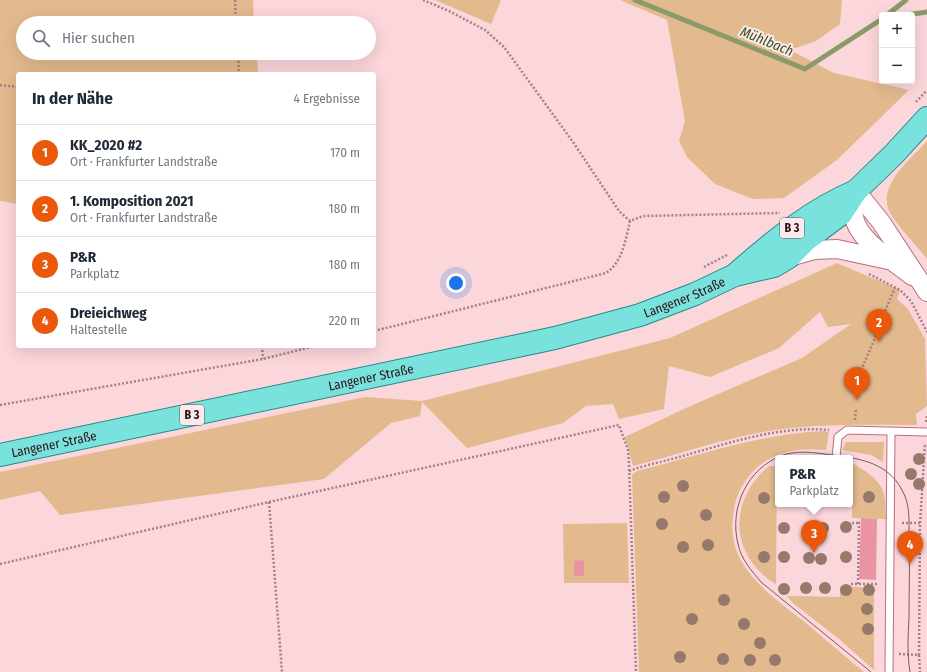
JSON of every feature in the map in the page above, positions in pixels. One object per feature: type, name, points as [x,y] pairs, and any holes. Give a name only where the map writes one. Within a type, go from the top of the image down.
[{"type":"main road","name":"B 3","points":[[856,191],[894,154],[927,118]]},
{"type":"main road","name":"Langener Straße","points":[[0,455],[555,338],[604,326],[665,306],[735,275],[774,266],[789,257],[806,240],[841,214],[856,191]]},
{"type":"main road","name":"Langener Straße","points":[[735,275],[769,245],[825,205],[856,191]]},
{"type":"street","points":[[856,191],[853,207],[854,218],[859,230],[875,247],[924,287]]},
{"type":"street","points":[[856,191],[881,222],[924,287]]},
{"type":"street","points":[[789,257],[814,250],[837,249],[891,260]]},
{"type":"lane","points":[[836,455],[838,437],[847,430],[926,432]]},
{"type":"lane","points":[[889,672],[891,432]]},
{"type":"path","points":[[235,0],[236,16]]},
{"type":"path","points":[[423,0],[449,11],[485,30],[504,47],[573,142],[619,211],[630,221]]},
{"type":"path","points":[[238,60],[239,72]]},
{"type":"path","points":[[0,85],[16,87]]},
{"type":"path","points":[[630,221],[643,216],[759,213]]},
{"type":"path","points":[[376,330],[606,273],[613,268],[625,244],[630,221]]},
{"type":"path","points":[[703,268],[728,254]]},
{"type":"path","points":[[867,274],[900,290],[911,300],[927,332]]},
{"type":"path","points":[[857,390],[860,368],[874,341],[880,320],[895,288]]},
{"type":"path","points":[[262,348],[263,359]]},
{"type":"path","points":[[0,405],[263,359],[307,348]]},
{"type":"path","points":[[920,672],[921,481],[927,415]]},
{"type":"path","points":[[0,564],[269,502],[619,425],[628,450],[636,672]]},
{"type":"path","points":[[629,471],[723,444],[764,435],[800,429],[847,430]]},
{"type":"path","points":[[269,502],[282,672]]},
{"type":"path","points":[[852,523],[860,523],[858,584]]},
{"type":"path","points":[[851,584],[879,584]]},
{"type":"path","points":[[900,654],[919,654]]},
{"type":"shaded area","points":[[0,0],[253,0],[254,16],[16,16],[16,60],[257,60],[258,72],[16,72],[16,204],[0,201]]},
{"type":"shaded area","points":[[435,0],[501,0],[491,24]]},
{"type":"shaded area","points":[[620,0],[842,0],[840,24],[816,41],[790,50],[834,73],[909,90],[837,160],[784,198],[753,199],[715,184],[687,157],[679,141],[685,121],[667,20]]},
{"type":"shaded area","points":[[927,141],[927,259],[892,216],[887,206],[887,195],[890,185],[896,175]]},
{"type":"shaded area","points":[[837,263],[900,290],[897,299],[908,309],[925,339],[927,406],[916,414],[917,425],[839,425],[782,429],[730,439],[633,466],[625,437],[688,407],[802,358],[851,324],[828,327],[820,312],[779,348],[710,377],[669,366],[664,409],[619,419],[613,404],[586,406],[563,423],[467,448],[422,402],[420,416],[391,423],[324,479],[60,515],[40,491],[0,500],[0,472],[365,397],[422,401],[670,338]]},
{"type":"shaded area","points":[[825,431],[829,433],[826,450],[814,449],[792,451],[775,455],[762,464],[746,480],[735,502],[733,517],[733,535],[737,551],[744,565],[754,579],[766,591],[864,672],[639,672],[632,475],[637,471],[730,446],[776,436]]},
{"type":"shaded area","points":[[846,442],[884,442],[883,462],[871,455],[842,450]]},
{"type":"shaded area","points":[[853,464],[875,479],[882,489],[885,500],[886,519],[852,518]]},
{"type":"shaded area","points":[[769,466],[775,466],[775,507],[777,507],[776,584],[761,572],[749,559],[742,543],[740,527],[741,511],[746,495],[756,480]]},
{"type":"shaded area","points":[[627,523],[629,583],[564,583],[563,524]]},
{"type":"shaded area","points":[[840,586],[874,588],[874,670],[839,639],[793,603],[787,596],[840,597]]},
{"type":"building","points":[[861,518],[877,519],[876,580],[859,579]]},
{"type":"building","points":[[584,560],[584,576],[574,576],[574,561]]},
{"type":"waterway","name":"Mühlbach","points":[[635,0],[805,69],[879,21]]},
{"type":"waterway","points":[[891,12],[906,0]]},
{"type":"waterway","name":"Mühlbach","points":[[915,14],[927,12]]},
{"type":"tram line","points":[[783,455],[797,452],[812,452],[833,455]]},
{"type":"tram line","points":[[775,459],[760,469],[751,479],[739,503],[736,517],[736,530],[741,555],[761,582],[871,672]]},
{"type":"tram line","points":[[853,459],[869,462],[885,471],[899,484],[906,499],[909,515],[908,658],[910,672]]},
{"type":"place","name":"1. Komposition 2021","points":[[879,342]]},
{"type":"place","name":"KK_2020 #2","points":[[857,400]]},
{"type":"place","name":"P&R","points":[[814,553]]},
{"type":"place","name":"Dreieichweg","points":[[910,564]]}]
